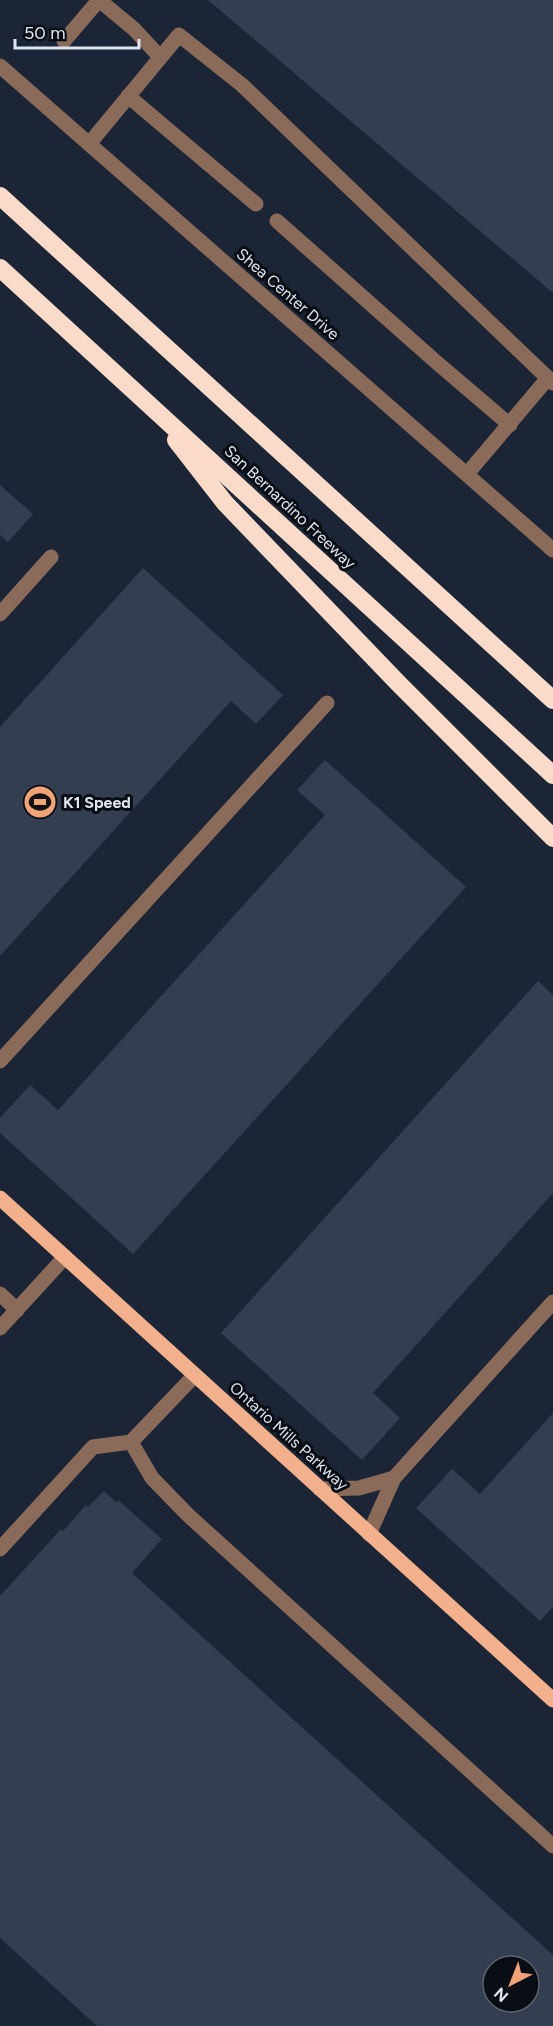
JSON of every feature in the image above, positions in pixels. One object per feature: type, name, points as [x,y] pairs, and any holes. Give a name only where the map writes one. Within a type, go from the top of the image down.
[{"type":"highway","name":"San Bernardino Freeway","points":[[0,196],[553,700]]},
{"type":"highway","name":"San Bernardino Freeway","points":[[0,268],[553,775]]},
{"type":"highway","points":[[144,398],[225,503],[399,684],[553,838]]},
{"type":"main road","name":"Ontario Mills Parkway","points":[[0,1198],[553,1700]]},
{"type":"street","points":[[64,41],[99,0],[134,29],[160,57]]},
{"type":"street","points":[[89,144],[178,35],[242,85],[550,381],[467,474]]},
{"type":"street","name":"Shea Center Drive","points":[[0,66],[553,550]]},
{"type":"street","points":[[128,96],[256,204]]},
{"type":"street","points":[[277,221],[435,362],[510,424]]},
{"type":"street","points":[[0,614],[51,557]]},
{"type":"street","points":[[0,1061],[327,703]]},
{"type":"street","points":[[0,1328],[65,1257]]},
{"type":"street","points":[[0,1294],[17,1310]]},
{"type":"street","points":[[369,1534],[394,1478],[553,1302]]},
{"type":"street","points":[[0,1549],[93,1447],[132,1442],[195,1375]]},
{"type":"street","points":[[132,1442],[152,1478],[188,1515],[553,1846]]},
{"type":"street","points":[[320,1489],[359,1488],[394,1478]]},
{"type":"building","points":[[208,0],[553,0],[553,293]]},
{"type":"building","points":[[0,485],[33,514],[8,542],[0,535]]},
{"type":"building","points":[[143,568],[283,695],[256,724],[231,701],[0,956],[0,727]]},
{"type":"building","points":[[325,760],[466,887],[133,1254],[0,1133],[0,1118],[30,1085],[58,1110],[325,815],[297,790]]},
{"type":"building","points":[[538,981],[553,995],[553,1193],[373,1393],[400,1418],[362,1460],[221,1333]]},
{"type":"building","points":[[553,1413],[553,1607],[540,1621],[416,1508],[452,1469],[480,1494]]},
{"type":"building","points":[[104,1491],[117,1503],[118,1500],[162,1539],[132,1573],[553,1955],[553,2026],[97,2026],[0,1938],[0,1596],[86,1505],[88,1507]]},
{"type":"place","name":"K1 Speed","points":[[40,802]]}]
